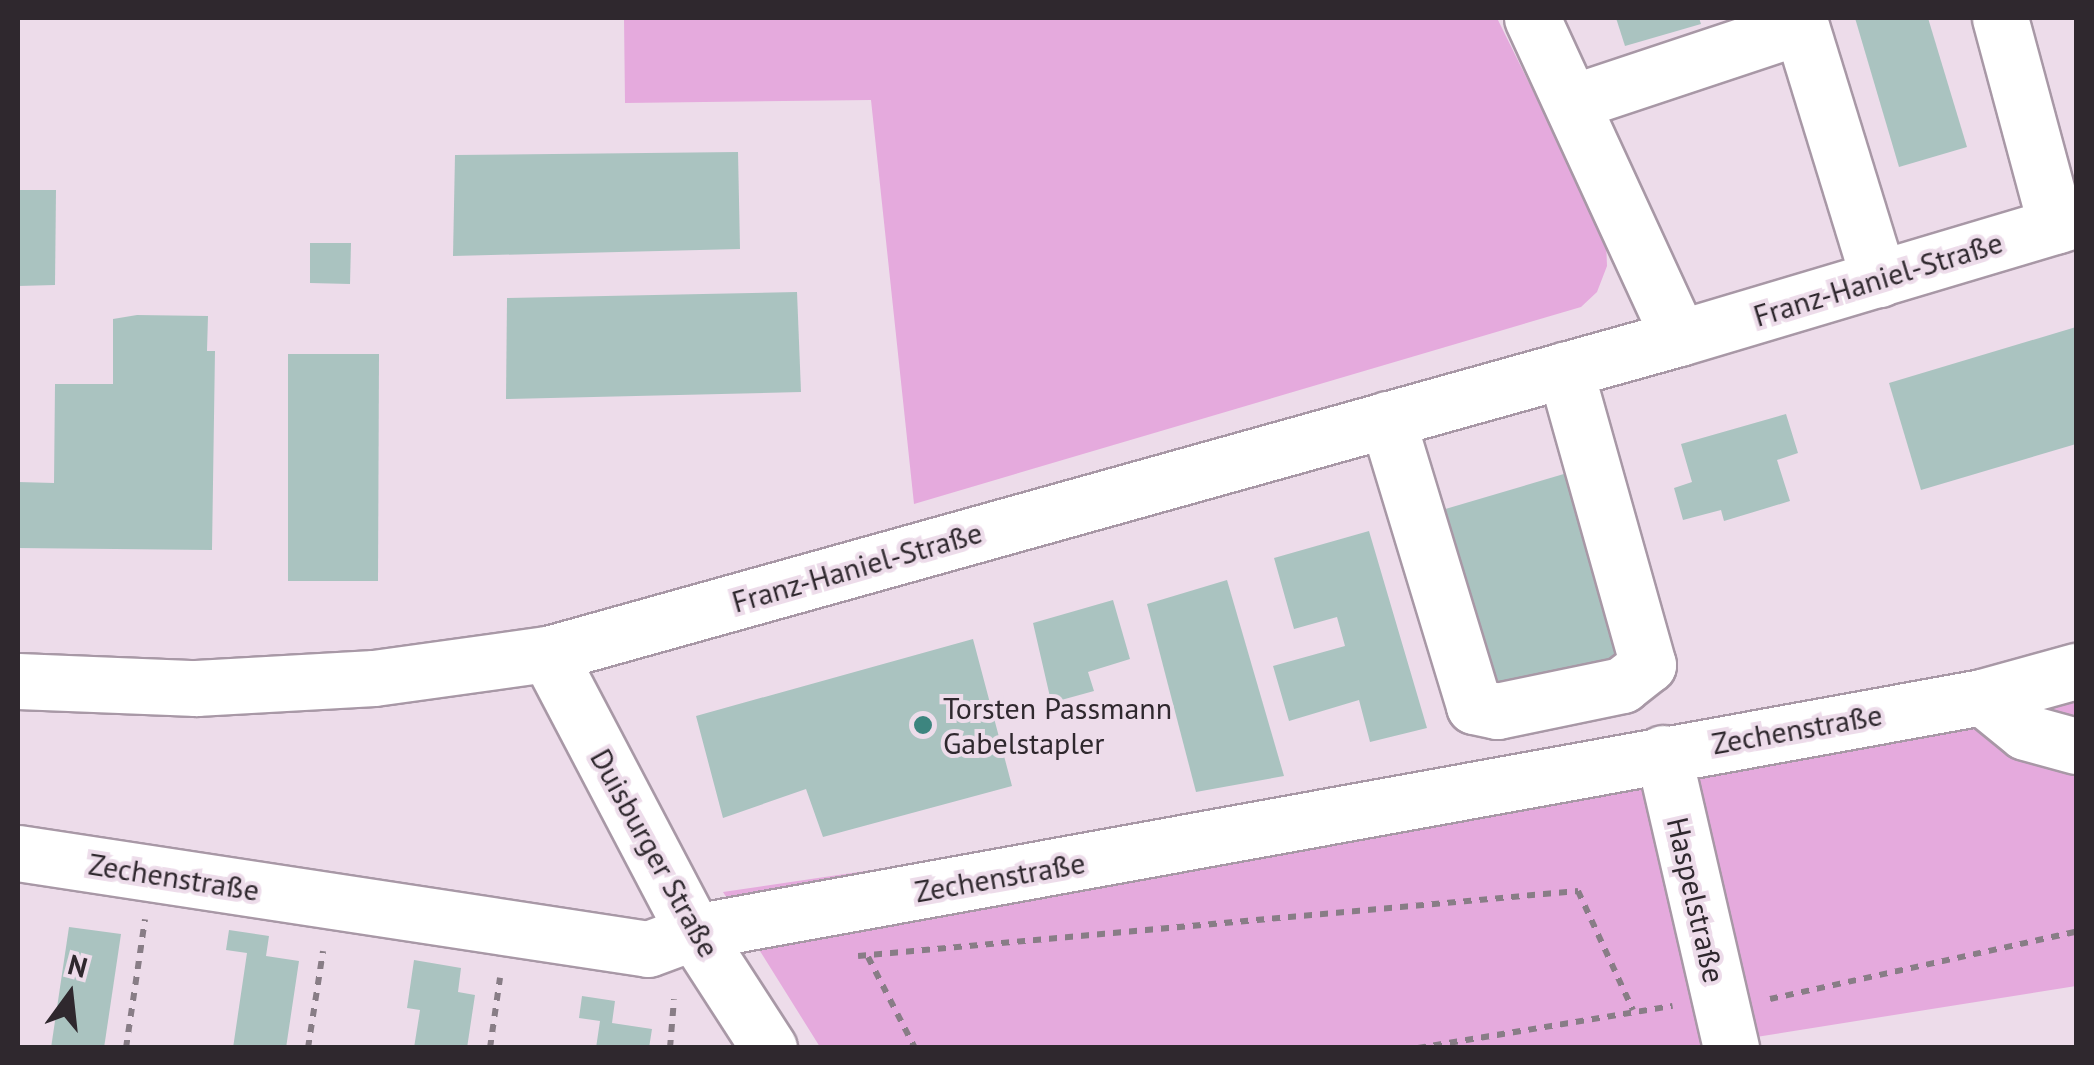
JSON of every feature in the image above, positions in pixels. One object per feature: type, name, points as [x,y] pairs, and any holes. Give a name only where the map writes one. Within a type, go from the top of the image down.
[{"type":"street","points":[[1532,18],[1678,338]]},
{"type":"street","points":[[2000,18],[2066,223]]},
{"type":"street","points":[[1573,102],[1801,26],[1879,279]]},
{"type":"street","name":"Franz-Haniel-Straße","points":[[18,681],[196,688],[374,678],[548,654],[1678,338],[2066,223]]},
{"type":"street","points":[[1387,419],[1471,703],[1497,710],[1622,686],[1648,666],[1565,369]]},
{"type":"street","name":"Duisburger Straße","points":[[548,654],[694,932],[769,1048]]},
{"type":"street","name":"Zechenstraße","points":[[18,853],[648,948],[694,932],[1982,697],[2076,671]]},
{"type":"street","points":[[1982,697],[2025,732],[2076,746]]},
{"type":"street","name":"Haspelstraße","points":[[1663,753],[1731,1048]]},
{"type":"path","points":[[126,1048],[152,874]]},
{"type":"path","points":[[851,955],[868,957],[1578,891],[1633,1010]]},
{"type":"path","points":[[308,1048],[331,900]]},
{"type":"path","points":[[490,1048],[508,927]]},
{"type":"path","points":[[868,957],[915,1048]]},
{"type":"shaded area","points":[[624,18],[1497,18],[1606,239],[1607,266],[1597,292],[1581,307],[914,504],[871,100],[625,103]]},
{"type":"shaded area","points":[[2076,676],[2076,986],[1693,1047],[820,1047],[723,892],[1663,753]]},
{"type":"building","points":[[1616,18],[1699,18],[1701,24],[1625,46]]},
{"type":"building","points":[[1855,18],[1928,18],[1967,147],[1899,167]]},
{"type":"building","points":[[738,152],[740,249],[453,256],[455,155]]},
{"type":"building","points":[[18,190],[56,190],[55,285],[18,286]]},
{"type":"building","points":[[310,243],[351,243],[350,284],[310,283]]},
{"type":"building","points":[[797,292],[801,392],[506,399],[507,298]]},
{"type":"building","points":[[137,315],[208,316],[207,351],[215,351],[212,550],[18,548],[18,482],[54,483],[55,384],[113,384],[113,319]]},
{"type":"building","points":[[2076,327],[2076,444],[1921,490],[1889,383]]},
{"type":"building","points":[[288,354],[379,354],[378,581],[288,581]]},
{"type":"building","points":[[1786,414],[1798,453],[1777,460],[1790,501],[1724,521],[1721,510],[1683,520],[1674,488],[1692,482],[1681,444]]},
{"type":"building","points":[[1574,471],[1630,655],[1497,695],[1442,510]]},
{"type":"building","points":[[1369,531],[1427,728],[1370,742],[1359,700],[1289,721],[1273,666],[1345,646],[1337,617],[1294,629],[1274,558]]},
{"type":"building","points":[[1227,580],[1284,776],[1196,792],[1147,604]]},
{"type":"building","points":[[1113,600],[1130,659],[1088,672],[1094,691],[1054,702],[1053,710],[1033,623]]},
{"type":"building","points":[[973,639],[1012,786],[823,837],[806,789],[723,818],[696,716]]},
{"type":"building","points":[[69,927],[121,934],[104,1048],[51,1048]]},
{"type":"building","points":[[229,930],[269,936],[266,956],[299,961],[286,1048],[233,1048],[247,953],[226,950]]},
{"type":"building","points":[[414,960],[461,968],[458,992],[475,995],[467,1048],[414,1048],[420,1010],[407,1008]]},
{"type":"building","points":[[582,996],[615,1001],[612,1023],[652,1029],[649,1048],[596,1048],[600,1021],[579,1018]]},
{"type":"place","name":"Torsten Passmann Gabelstapler","points":[[923,725]]}]
